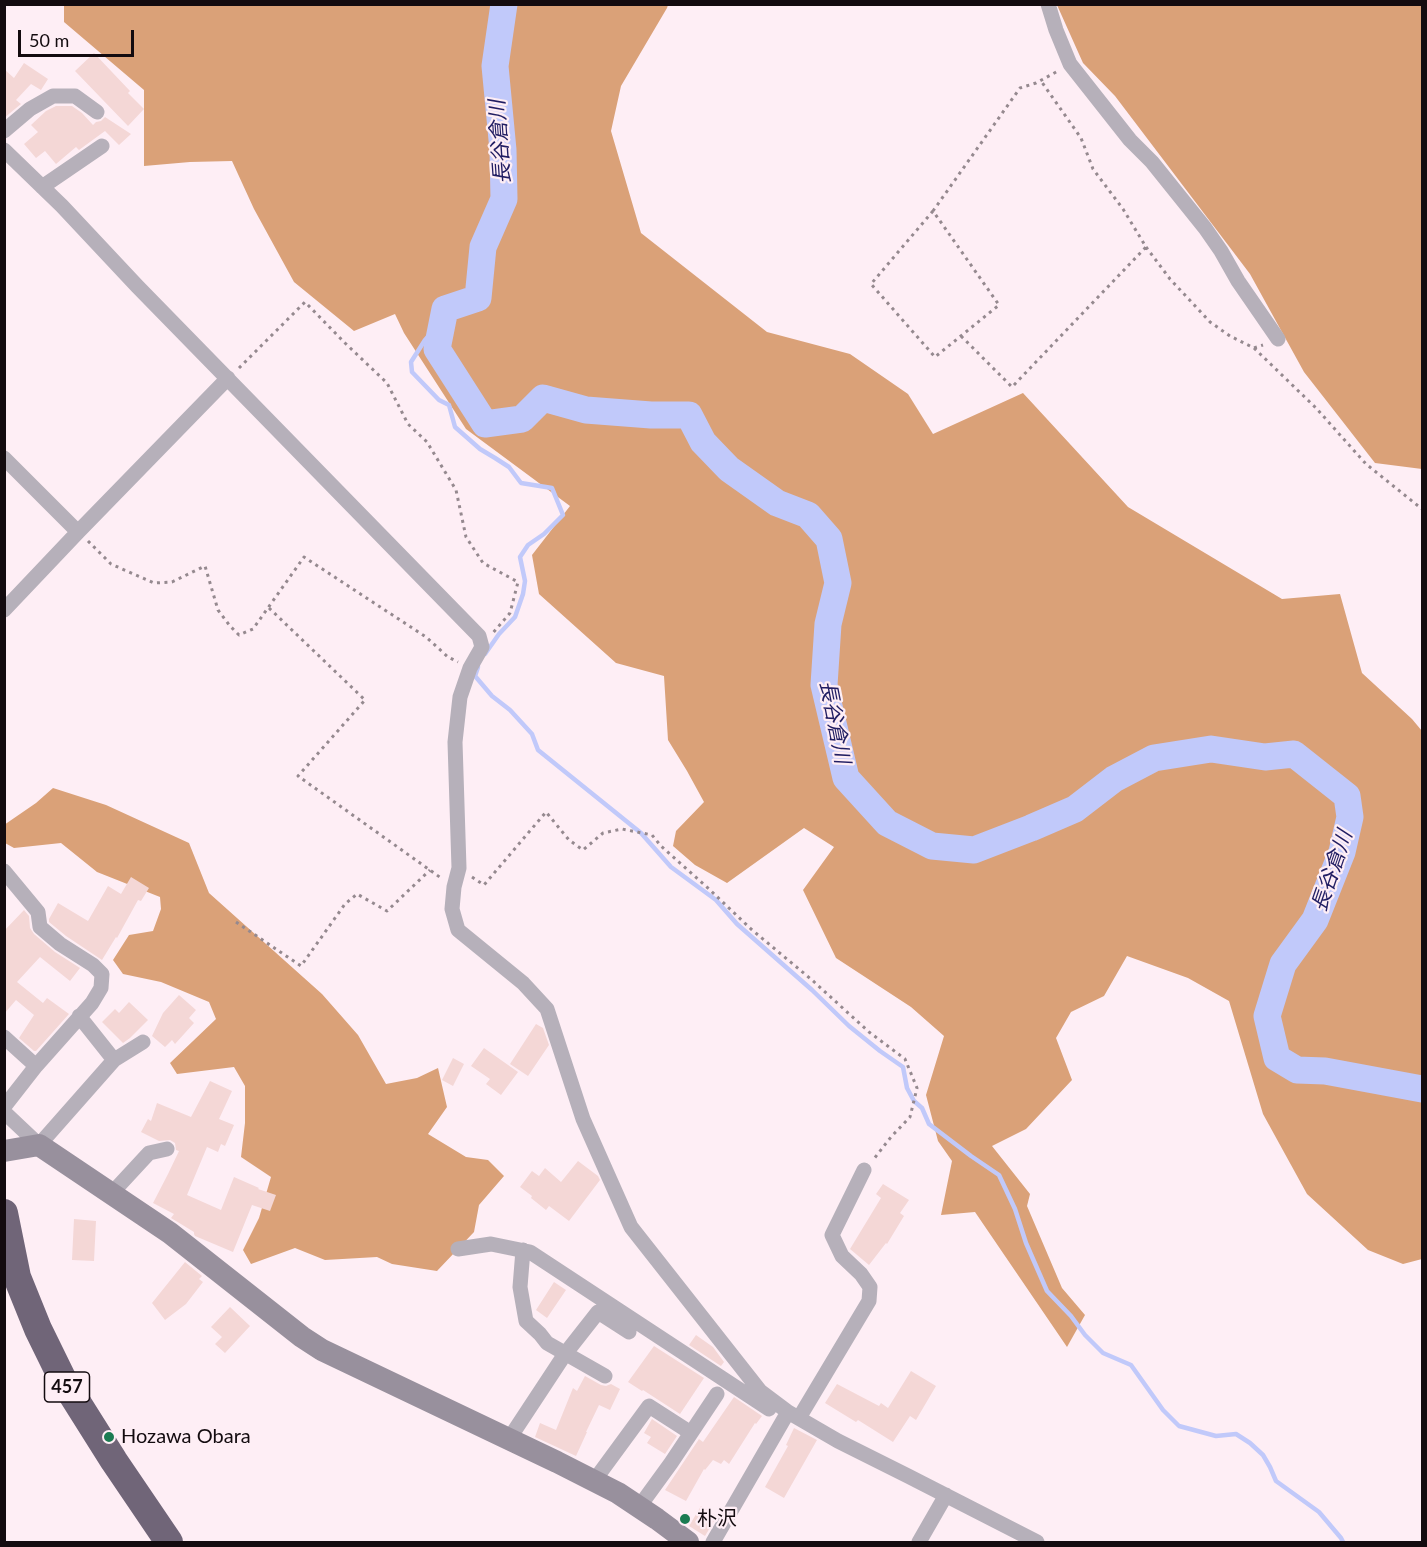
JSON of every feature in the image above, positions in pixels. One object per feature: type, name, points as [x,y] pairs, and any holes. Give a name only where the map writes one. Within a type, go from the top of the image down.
[{"type":"highway","name":"457","points":[[4,1213],[17,1277],[38,1329],[63,1380],[169,1542]]},
{"type":"street","points":[[1048,4],[1070,64],[1130,140],[1152,162],[1205,228],[1278,339]]},
{"type":"street","points":[[4,131],[30,110],[53,96],[75,96],[97,112]]},
{"type":"street","points":[[42,187],[102,146]]},
{"type":"street","points":[[4,150],[479,636],[482,647],[470,668],[460,697],[455,742],[459,868],[452,909],[458,930],[523,983],[547,1009],[583,1119],[631,1227],[760,1391],[790,1416]]},
{"type":"street","points":[[4,610],[228,378]]},
{"type":"street","points":[[4,458],[78,532]]},
{"type":"street","points":[[4,870],[38,912],[40,927],[102,974],[101,988],[92,1003],[36,1066],[4,1109],[39,1145],[170,1233],[302,1337],[322,1350],[618,1493],[688,1542]]},
{"type":"street","points":[[79,1016],[114,1060]]},
{"type":"street","points":[[4,1037],[36,1066]]},
{"type":"street","points":[[4,1151],[39,1145],[114,1060],[143,1042]]},
{"type":"street","points":[[112,1193],[149,1153],[167,1149]]},
{"type":"street","points":[[713,1542],[790,1416],[870,1301],[870,1287],[861,1274],[842,1256],[832,1234],[864,1170]]},
{"type":"street","points":[[458,1249],[491,1245],[530,1252],[790,1416],[1037,1542]]},
{"type":"street","points":[[523,1250],[520,1287],[526,1321],[547,1343],[605,1376]]},
{"type":"street","points":[[509,1439],[565,1354],[598,1312],[629,1332]]},
{"type":"street","points":[[639,1507],[717,1394]]},
{"type":"street","points":[[594,1481],[649,1406],[691,1432]]},
{"type":"street","points":[[919,1542],[946,1495]]},
{"type":"path","points":[[933,211],[999,305],[934,357],[871,284],[933,211],[1020,88],[1041,81],[1070,64]]},
{"type":"path","points":[[1041,81],[1081,138],[1093,169],[1124,209],[1146,247],[1170,279],[1210,322],[1230,336],[1254,348],[1316,408],[1365,465],[1422,509]]},
{"type":"path","points":[[961,336],[1012,387],[1146,247]]},
{"type":"path","points":[[228,378],[305,302],[387,383],[408,424],[427,442],[456,490],[466,537],[483,563],[518,582],[510,613],[482,647]]},
{"type":"path","points":[[1254,348],[1278,339]]},
{"type":"path","points":[[78,532],[111,564],[154,583],[172,582],[205,566],[218,610],[239,635],[253,630],[304,557],[426,637],[448,657],[470,668]]},
{"type":"path","points":[[269,608],[365,700],[298,776],[454,887]]},
{"type":"path","points":[[459,868],[484,885],[546,812],[569,840],[583,850],[603,833],[622,829],[652,835],[751,929],[869,1032],[905,1059],[917,1088],[910,1117],[864,1170]]},
{"type":"path","points":[[236,922],[301,966],[345,904],[357,894],[387,911],[430,870]]},
{"type":"shaded area","points":[[64,5],[668,5],[621,86],[611,131],[641,233],[767,332],[850,354],[908,394],[933,434],[1023,393],[1128,507],[1282,599],[1340,594],[1362,673],[1422,731],[1422,1259],[1403,1264],[1368,1250],[1307,1194],[1263,1114],[1229,1001],[1188,978],[1127,956],[1104,996],[1071,1012],[1056,1038],[1072,1080],[1026,1129],[992,1146],[1030,1194],[1027,1206],[1062,1288],[1085,1315],[1067,1347],[975,1212],[941,1215],[952,1161],[938,1141],[926,1095],[944,1036],[911,1007],[836,958],[803,890],[834,847],[804,828],[727,883],[695,865],[673,846],[676,831],[704,802],[668,740],[664,676],[616,663],[539,594],[532,555],[570,506],[466,429],[404,333],[395,314],[354,331],[294,282],[254,209],[232,161],[144,166],[144,90],[64,22]]},
{"type":"shaded area","points":[[1057,5],[1422,5],[1422,469],[1375,463],[1304,372],[1250,274],[1115,96],[1083,63]]},
{"type":"shaded area","points":[[53,788],[106,805],[189,843],[209,893],[322,994],[358,1035],[386,1084],[417,1078],[438,1068],[447,1107],[428,1134],[466,1157],[488,1160],[504,1176],[479,1205],[474,1232],[437,1271],[392,1264],[377,1257],[325,1260],[295,1248],[251,1264],[243,1250],[259,1218],[271,1177],[241,1157],[245,1123],[245,1086],[234,1067],[177,1074],[170,1063],[216,1019],[209,1002],[161,982],[123,974],[113,960],[129,935],[153,931],[161,909],[160,897],[97,872],[61,843],[14,848],[5,843],[4,825]]},
{"type":"building","points":[[94,53],[144,109],[128,126],[75,71]]},
{"type":"building","points":[[24,63],[48,79],[41,90],[31,84],[16,100],[21,104],[4,118],[4,69],[14,78]]},
{"type":"building","points":[[56,106],[72,106],[93,125],[105,117],[131,134],[119,145],[105,131],[79,150],[76,147],[56,164],[45,151],[36,158],[24,144],[38,132],[31,125],[46,111]]},
{"type":"building","points":[[131,877],[149,888],[141,901],[138,900],[102,960],[49,922],[58,903],[88,921],[108,886],[121,894]]},
{"type":"building","points":[[24,910],[29,916],[30,928],[34,934],[55,952],[80,968],[70,981],[40,957],[17,982],[43,1003],[47,998],[69,1014],[36,1051],[19,1038],[34,1015],[16,1000],[4,1014],[4,931]]},
{"type":"building","points":[[179,995],[196,1010],[189,1018],[194,1023],[175,1044],[172,1040],[165,1047],[152,1036],[163,1013]]},
{"type":"building","points":[[129,1002],[148,1020],[123,1043],[102,1022],[115,1009],[119,1013]]},
{"type":"building","points":[[536,1024],[543,1028],[549,1045],[528,1076],[510,1064]]},
{"type":"building","points":[[484,1048],[518,1072],[501,1095],[486,1084],[490,1079],[471,1066]]},
{"type":"building","points":[[453,1058],[464,1064],[453,1086],[442,1080]]},
{"type":"building","points":[[210,1081],[232,1091],[219,1119],[234,1125],[225,1146],[221,1144],[218,1152],[207,1147],[187,1195],[221,1210],[234,1177],[276,1195],[270,1211],[252,1205],[233,1252],[195,1236],[194,1232],[171,1218],[174,1214],[153,1203],[179,1151],[176,1150],[175,1143],[170,1140],[159,1141],[141,1132],[148,1119],[151,1121],[157,1103],[191,1117]]},
{"type":"building","points":[[578,1161],[600,1180],[569,1221],[549,1206],[546,1210],[520,1187],[532,1171],[539,1176],[545,1168],[561,1182]]},
{"type":"building","points":[[883,1184],[909,1200],[900,1213],[904,1216],[887,1244],[869,1265],[850,1249],[881,1198],[876,1194]]},
{"type":"building","points":[[74,1219],[96,1221],[94,1261],[72,1260]]},
{"type":"building","points":[[185,1262],[202,1276],[199,1279],[203,1282],[186,1304],[165,1320],[152,1303]]},
{"type":"building","points":[[554,1282],[566,1290],[547,1318],[536,1310]]},
{"type":"building","points":[[230,1307],[250,1326],[225,1353],[215,1344],[222,1337],[211,1327]]},
{"type":"building","points":[[696,1335],[713,1347],[724,1362],[721,1366],[689,1345]]},
{"type":"building","points":[[654,1346],[704,1378],[680,1414],[628,1382]]},
{"type":"building","points":[[911,1371],[936,1386],[916,1420],[910,1416],[893,1442],[825,1403],[837,1384],[879,1406],[881,1403],[888,1408]]},
{"type":"building","points":[[585,1376],[601,1385],[611,1384],[620,1389],[610,1410],[599,1405],[576,1456],[535,1437],[540,1423],[556,1430],[573,1388],[577,1391]]},
{"type":"building","points":[[734,1397],[762,1416],[755,1423],[729,1464],[724,1460],[721,1464],[713,1460],[704,1469],[686,1501],[665,1490],[699,1439],[703,1442]]},
{"type":"building","points":[[652,1419],[677,1436],[665,1454],[647,1443],[651,1437],[644,1433]]},
{"type":"building","points":[[794,1428],[817,1440],[784,1498],[765,1487],[788,1446],[786,1445]]},
{"type":"building","points":[[701,1506],[717,1516],[705,1536],[689,1526]]},
{"type":"waterway","name":"長谷倉川","points":[[504,4],[495,66],[503,150],[504,199],[483,247],[478,298],[445,309],[437,349],[485,424],[522,419],[543,398],[586,410],[651,415],[689,415],[703,442],[729,469],[777,503],[808,515],[829,539],[838,583],[828,624],[824,685],[846,778],[887,823],[932,846],[974,850],[1031,828],[1075,809],[1114,779],[1154,758],[1211,749],[1265,757],[1294,754],[1347,796],[1350,817],[1342,852],[1315,920],[1283,964],[1267,1016],[1277,1058],[1297,1070],[1325,1071],[1422,1089]]},
{"type":"waterway","points":[[443,320],[425,340],[411,362],[412,372],[439,400],[449,405],[455,427],[480,449],[509,467],[521,483],[552,488],[563,515],[544,534],[528,545],[520,557],[525,581],[515,617],[485,654]]},
{"type":"waterway","points":[[478,667],[475,676],[492,696],[510,710],[532,734],[538,750],[641,833],[671,867],[716,900],[737,924],[849,1026],[903,1067],[907,1088],[914,1101],[922,1108],[929,1124],[999,1175],[1047,1291],[1071,1316],[1085,1335],[1103,1353],[1131,1365],[1163,1410],[1179,1426],[1216,1436],[1236,1434],[1250,1443],[1263,1455],[1276,1481],[1319,1512],[1343,1542]]},
{"type":"place","name":"Hozawa Obara","points":[[109,1437]]},
{"type":"place","name":"朴沢","points":[[685,1519]]}]
